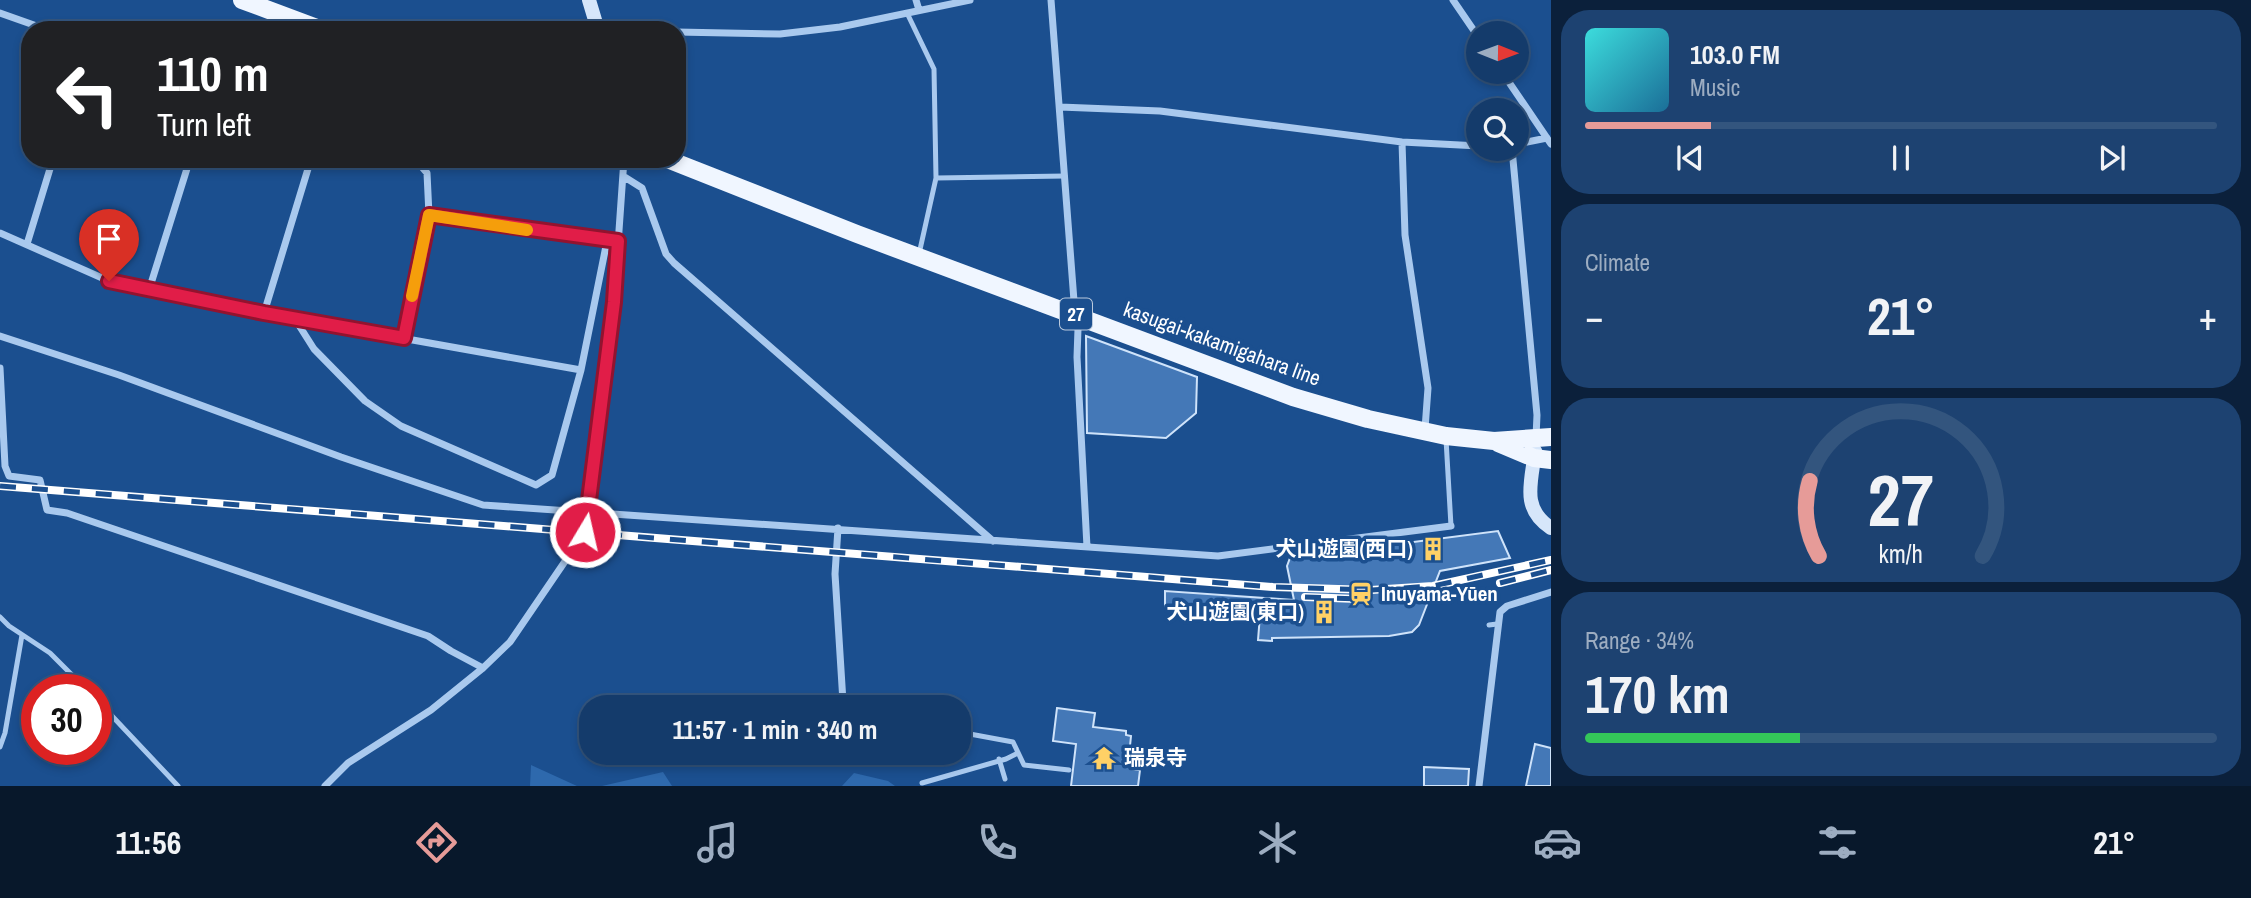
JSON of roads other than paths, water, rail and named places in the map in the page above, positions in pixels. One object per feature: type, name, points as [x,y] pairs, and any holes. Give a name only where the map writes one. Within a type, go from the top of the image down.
[{"type":"main road","points":[[243,0],[298,21]]},
{"type":"main road","points":[[589,0],[595,21]]},
{"type":"main road","name":"kasugai-kakamigahara line","points":[[686,166],[1293,397],[1368,419],[1446,436],[1494,441],[1543,438]]},
{"type":"main road","points":[[1543,438],[1543,459],[1530,501],[1535,515],[1551,528]]},
{"type":"main road","name":"kasugai-kakamigahara line","points":[[1494,441],[1543,459]]},
{"type":"street","points":[[916,0],[919,10]]},
{"type":"street","points":[[686,32],[780,34],[840,27],[970,0]]},
{"type":"street","points":[[1051,0],[1078,329],[1077,357],[1087,547]]},
{"type":"street","points":[[1453,0],[1467,21]]},
{"type":"street","points":[[0,13],[23,21]]},
{"type":"street","points":[[1510,84],[1549,141],[1529,143]]},
{"type":"street","points":[[1060,107],[1160,111],[1402,142],[1466,145]]},
{"type":"street","points":[[1402,142],[1405,235],[1428,388],[1424,432]]},
{"type":"street","points":[[1513,161],[1537,415],[1543,438]]},
{"type":"street","points":[[27,244],[50,168]]},
{"type":"street","points":[[149,290],[187,168]]},
{"type":"street","points":[[264,313],[308,168]]},
{"type":"street","points":[[404,338],[429,215],[427,173],[423,168]]},
{"type":"street","points":[[325,786],[348,763],[431,710],[484,668],[510,642],[585,532],[614,302],[623,168]]},
{"type":"street","points":[[623,176],[642,188],[666,254],[674,263],[994,541]]},
{"type":"street","points":[[429,215],[618,241]]},
{"type":"street","points":[[0,233],[109,281],[295,319],[581,370]]},
{"type":"street","points":[[295,319],[314,349],[365,401],[401,426],[536,485],[552,475],[581,370],[607,241]]},
{"type":"street","points":[[0,336],[119,375],[341,457],[483,505],[1217,556],[1451,526]]},
{"type":"street","points":[[0,368],[5,466],[9,476],[40,480],[47,510],[67,513],[428,636],[484,668]]},
{"type":"street","points":[[838,528],[835,574],[844,695]]},
{"type":"street","points":[[1479,786],[1493,625],[1507,606],[1551,592]]},
{"type":"lane","points":[[907,13],[934,69],[936,177],[918,256]]},
{"type":"lane","points":[[936,177],[1065,176]]},
{"type":"lane","points":[[1446,436],[1451,526]]},
{"type":"lane","points":[[0,617],[50,653],[71,674]]},
{"type":"lane","points":[[0,747],[5,733],[22,635]]},
{"type":"lane","points":[[112,716],[178,786]]},
{"type":"lane","points":[[971,734],[1013,742],[1024,765],[1069,770]]},
{"type":"lane","points":[[922,783],[1006,759],[1018,753]]},
{"type":"lane","points":[[999,759],[1005,779]]},
{"type":"railway","points":[[0,486],[1273,587],[1371,590],[1433,586],[1551,560]]},
{"type":"railway","points":[[1500,583],[1551,570]]},
{"type":"railway","points":[[1305,597],[1358,599]]},
{"type":"place","name":"犬山遊園(西口)","points":[[1433,549]]},
{"type":"place","name":"Inuyama-Yūen","points":[[1361,594]]},
{"type":"place","name":"犬山遊園(東口)","points":[[1324,612]]},
{"type":"place","name":"瑞泉寺","points":[[1104,758]]}]
